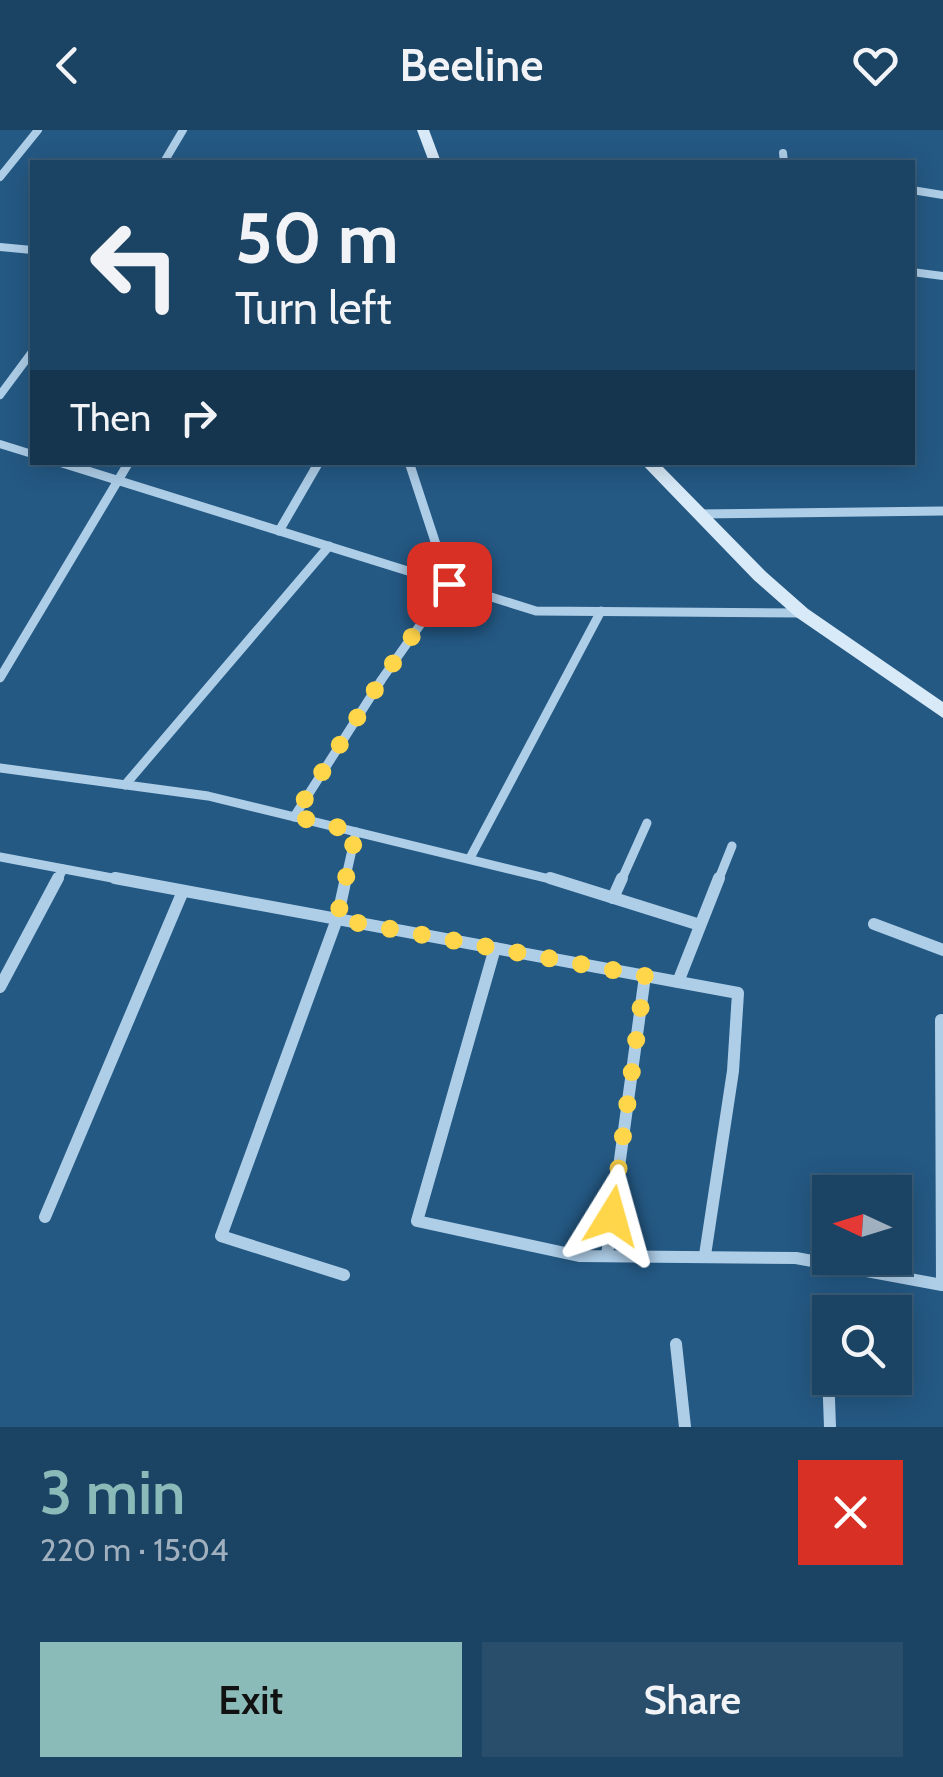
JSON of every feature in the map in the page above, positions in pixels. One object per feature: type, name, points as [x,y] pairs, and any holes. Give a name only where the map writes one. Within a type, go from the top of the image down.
[{"type":"main road","points":[[423,130],[434,160]]},
{"type":"main road","points":[[651,465],[802,613],[943,711]]},
{"type":"street","points":[[0,177],[38,130]]},
{"type":"street","points":[[165,160],[183,130]]},
{"type":"street","points":[[783,153],[784,160]]},
{"type":"street","points":[[915,190],[943,195]]},
{"type":"street","points":[[0,248],[30,250]]},
{"type":"street","points":[[915,272],[943,276]]},
{"type":"street","points":[[0,395],[30,355]]},
{"type":"street","points":[[0,444],[30,453]]},
{"type":"street","points":[[68,465],[536,611],[802,613]]},
{"type":"street","points":[[0,678],[127,465]]},
{"type":"street","points":[[279,531],[317,465]]},
{"type":"street","points":[[410,465],[449,584]]},
{"type":"street","points":[[698,514],[943,511]]},
{"type":"street","points":[[124,785],[182,712],[268,620],[328,546]]},
{"type":"street","points":[[294,816],[449,584]]},
{"type":"street","points":[[470,858],[601,611]]},
{"type":"street","points":[[0,768],[208,796],[470,858],[700,925]]},
{"type":"street","points":[[613,898],[647,824]]},
{"type":"street","points":[[344,1275],[221,1236],[337,919],[356,832]]},
{"type":"street","points":[[678,982],[732,846]]},
{"type":"street","points":[[0,858],[738,993],[732,1071],[705,1255]]},
{"type":"street","points":[[0,987],[62,869]]},
{"type":"street","points":[[45,1217],[183,891]]},
{"type":"street","points":[[874,924],[943,950]]},
{"type":"street","points":[[495,948],[417,1221],[579,1256],[796,1258],[942,1285],[941,1020]]},
{"type":"street","points":[[607,1255],[645,976]]},
{"type":"street","points":[[676,1344],[685,1427]]},
{"type":"street","points":[[828,1395],[830,1427]]},
{"type":"route","points":[[449,584],[294,816],[356,832],[337,919],[645,976],[612,1216]]}]
